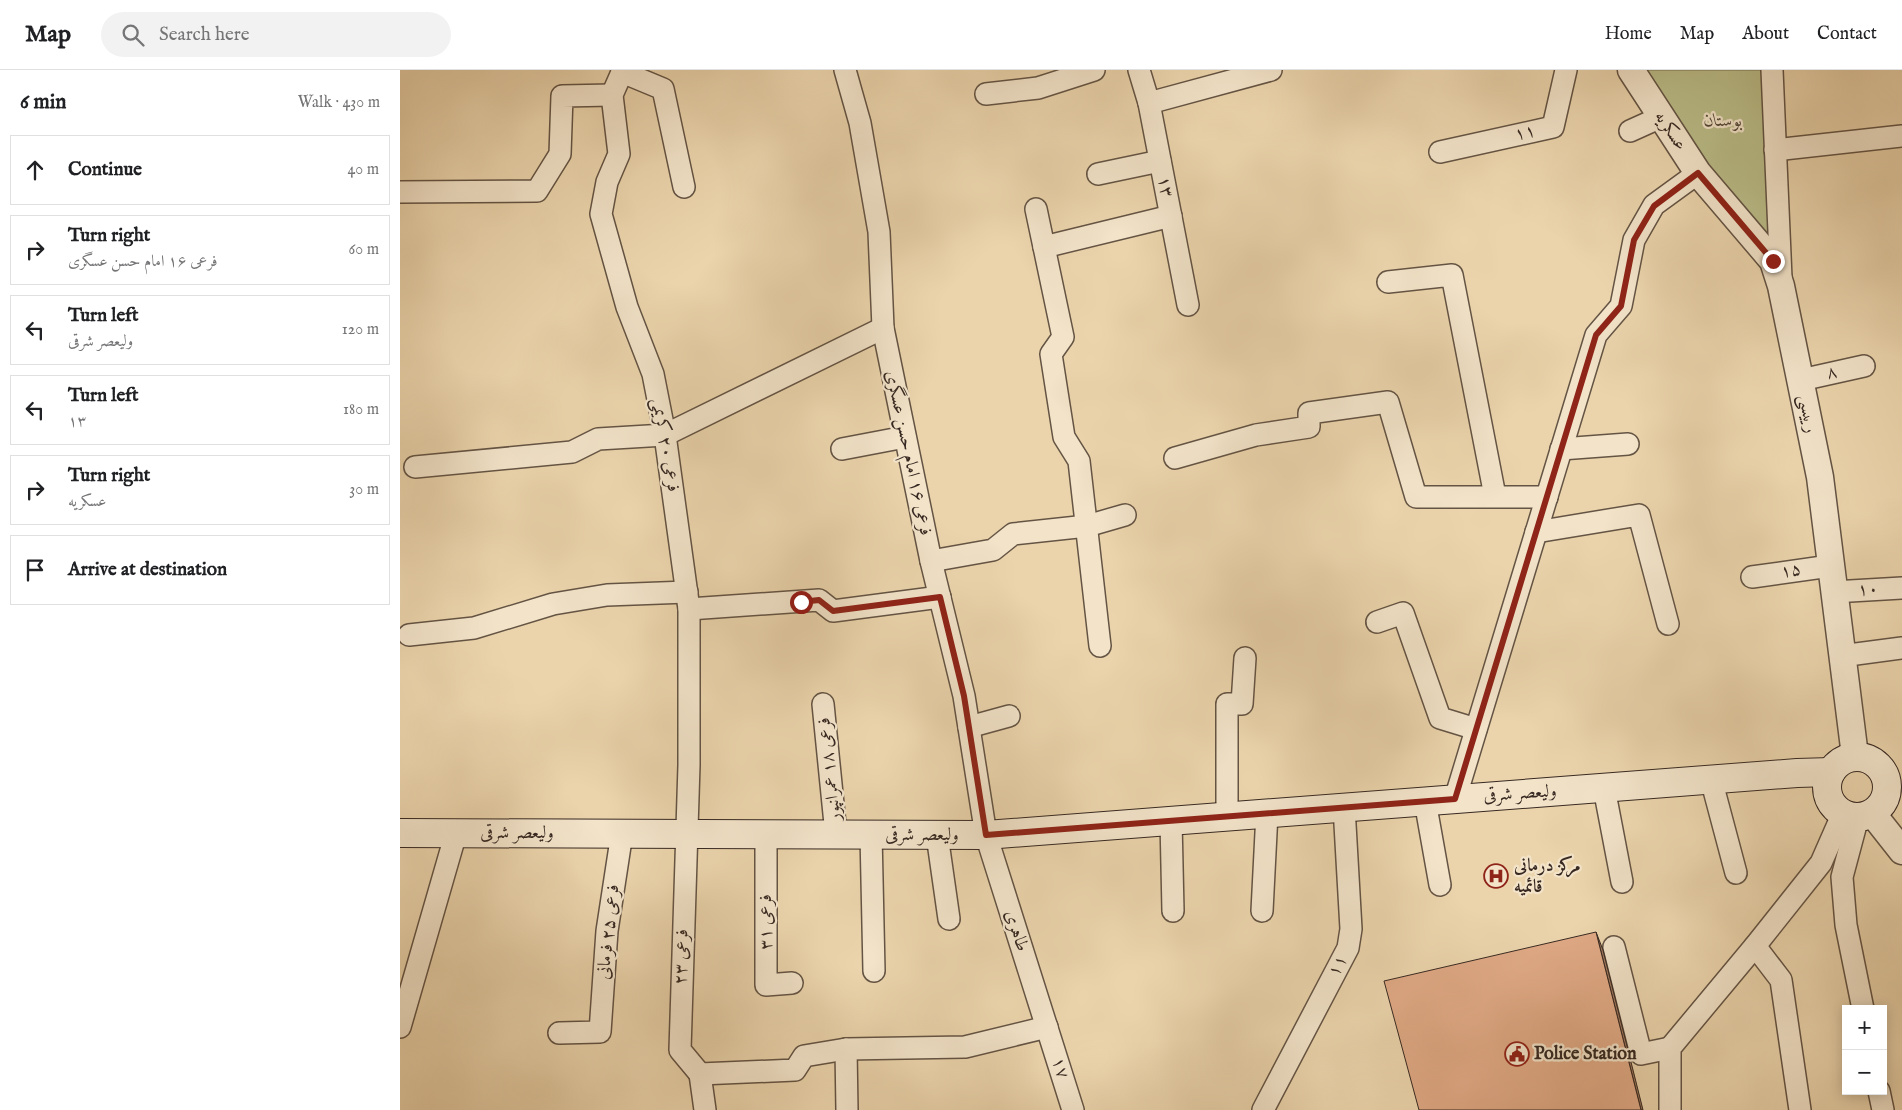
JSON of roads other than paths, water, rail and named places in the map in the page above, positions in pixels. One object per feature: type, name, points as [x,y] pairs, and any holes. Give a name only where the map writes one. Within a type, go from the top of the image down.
[{"type":"main road","points":[[1855,756],[1870,759],[1894,777],[1882,804],[1858,814],[1832,803],[1828,796],[1827,784],[1831,772],[1837,764],[1855,756]]},
{"type":"main road","name":"ولیعصر شرقی","points":[[400,833],[986,835],[1831,772]]},
{"type":"street","name":"فرعی ۱۶ امام حسن عسگری","points":[[845,70],[860,123],[879,232],[883,328],[930,561],[964,696],[986,835]]},
{"type":"street","points":[[986,94],[1038,88],[1094,70]]},
{"type":"street","name":"۱۳","points":[[1139,70],[1149,103],[1188,305]]},
{"type":"street","points":[[1149,103],[1271,70]]},
{"type":"street","name":"۱۱","points":[[1440,152],[1553,127],[1566,70]]},
{"type":"street","name":"عسکریه","points":[[1631,70],[1698,173],[1773,261],[1782,286]]},
{"type":"street","name":"رییسی","points":[[1772,70],[1782,286],[1820,477],[1855,756]]},
{"type":"street","points":[[400,192],[537,191],[560,154],[562,96],[612,95],[623,71],[663,89],[684,187]]},
{"type":"street","name":"فرعی ۲۰ کریمی","points":[[612,95],[619,154],[607,182],[601,214],[627,307],[653,374],[665,435],[688,601],[690,670],[686,833]]},
{"type":"street","points":[[1630,131],[1661,117]]},
{"type":"street","points":[[1775,150],[1902,136]]},
{"type":"street","points":[[1098,174],[1160,161]]},
{"type":"street","points":[[1455,799],[1596,335],[1621,306],[1634,240],[1654,206],[1698,173]]},
{"type":"street","points":[[1036,210],[1063,337],[1051,354],[1064,438],[1079,460],[1100,646]]},
{"type":"street","points":[[1044,247],[1171,216]]},
{"type":"street","points":[[1388,282],[1452,275],[1495,496]]},
{"type":"street","points":[[415,467],[572,452],[598,439],[665,435],[883,328]]},
{"type":"street","name":"۸","points":[[1801,380],[1864,366]]},
{"type":"street","points":[[1174,458],[1256,435],[1309,427],[1309,413],[1388,402],[1416,497],[1547,497]]},
{"type":"street","points":[[842,449],[905,437]]},
{"type":"street","points":[[1561,450],[1628,444]]},
{"type":"street","points":[[930,561],[993,550],[1013,534],[1087,526],[1125,515]]},
{"type":"street","points":[[1536,532],[1639,515],[1668,624]]},
{"type":"street","name":"۱۵","points":[[1752,577],[1830,566]]},
{"type":"street","name":"۱۰","points":[[1834,592],[1902,588]]},
{"type":"street","points":[[409,634],[474,628],[553,604],[607,595],[688,601],[819,600],[833,611],[940,597]]},
{"type":"street","points":[[1377,622],[1403,613],[1440,718],[1476,729]]},
{"type":"street","points":[[1841,656],[1902,648]]},
{"type":"street","points":[[1228,817],[1227,704],[1242,704],[1245,658]]},
{"type":"street","name":"فرعی ۱۸ عمرانپور","points":[[823,704],[836,834]]},
{"type":"street","points":[[969,727],[1009,716]]},
{"type":"street","points":[[1711,780],[1736,873]]},
{"type":"street","points":[[1604,788],[1622,882]]},
{"type":"street","points":[[1425,801],[1440,885]]},
{"type":"street","name":"۱۱","points":[[1262,1110],[1348,948],[1351,929],[1344,807]]},
{"type":"street","points":[[1262,911],[1267,813]]},
{"type":"street","points":[[1858,814],[1902,851]]},
{"type":"street","points":[[1614,947],[1641,1054],[1670,1048],[1755,946],[1858,814]]},
{"type":"street","points":[[1858,814],[1842,877],[1846,925],[1862,1005]]},
{"type":"street","points":[[1171,821],[1173,911]]},
{"type":"street","points":[[400,1027],[456,833]]},
{"type":"street","name":"فرعی ۲۵ فرمانی","points":[[559,1034],[600,1032],[607,931],[622,833]]},
{"type":"street","name":"فرعی ۲۳","points":[[686,833],[680,1050],[700,1074]]},
{"type":"street","name":"فرعی ۳۱","points":[[766,833],[766,986],[792,984]]},
{"type":"street","points":[[870,834],[874,971]]},
{"type":"street","points":[[937,835],[949,919]]},
{"type":"street","name":"طاهری","points":[[986,835],[1047,1027]]},
{"type":"street","points":[[1755,946],[1781,980],[1800,1110]]},
{"type":"street","points":[[705,1110],[700,1074],[795,1070],[804,1056],[846,1049],[965,1047],[1047,1027]]},
{"type":"street","name":"۱۷","points":[[1047,1027],[1073,1110]]},
{"type":"street","points":[[1670,1048],[1670,1110]]},
{"type":"street","points":[[846,1049],[847,1110]]},
{"type":"street","points":[[1880,1095],[1883,1110]]},
{"type":"place","name":"مرکز درمانی قائمیه","points":[[1496,876]]},
{"type":"place","name":"Police Station","points":[[1517,1054]]},
{"type":"park label","name":"بوستان","points":[[1723,121]]}]
